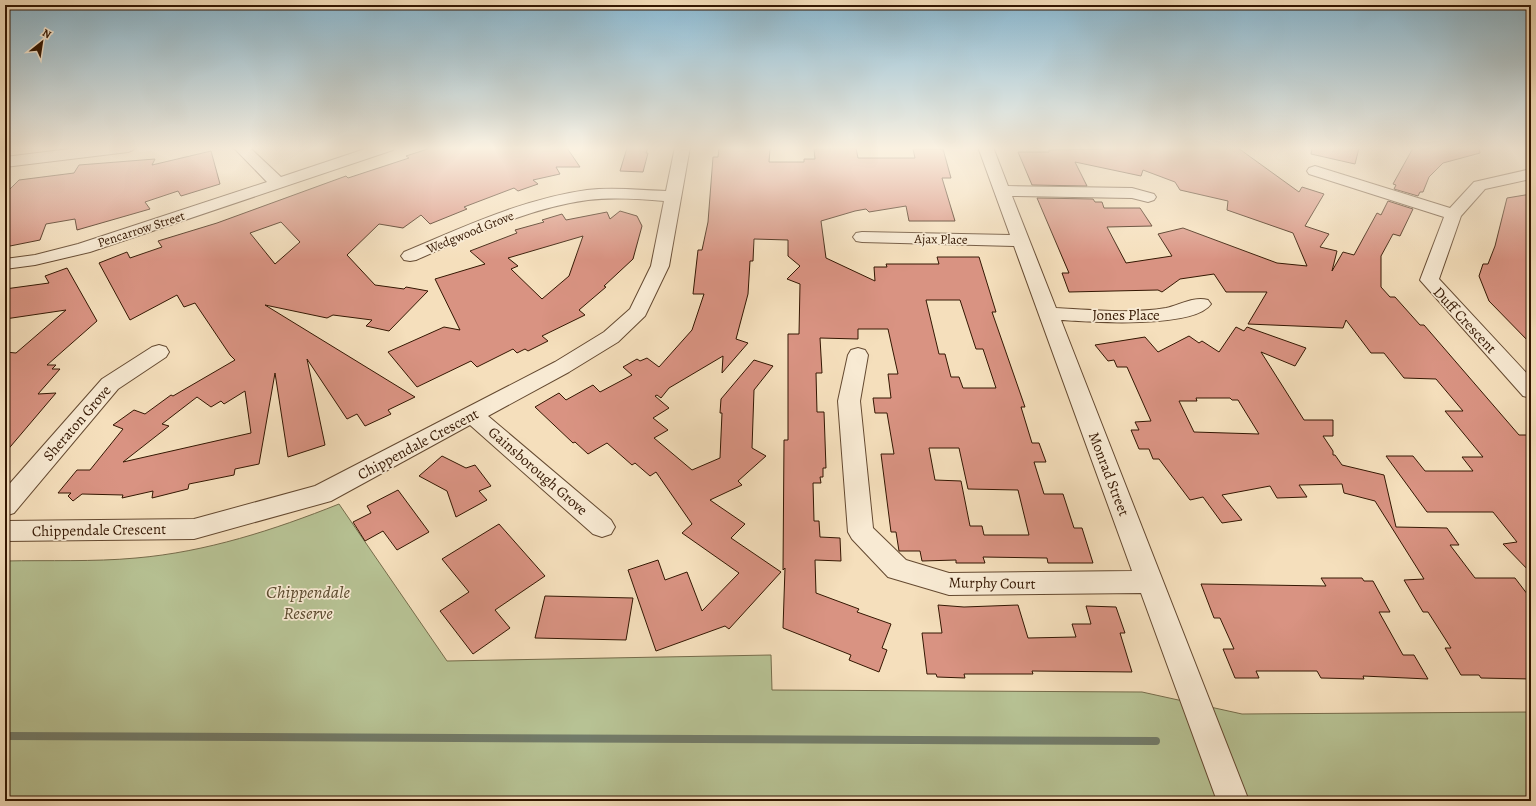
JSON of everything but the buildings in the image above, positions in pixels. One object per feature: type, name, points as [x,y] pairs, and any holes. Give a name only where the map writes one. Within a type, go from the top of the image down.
[{"type":"street","name":"Pencarrow Street","points":[[5,264],[35,260],[84,248],[273,185]]},
{"type":"street","name":"Chippendale Crescent","points":[[5,531],[194,529],[322,494],[562,367],[611,337],[638,312],[660,266],[675,185]]},
{"type":"street","name":"Monrad Street","points":[[999,185],[1233,801]]},
{"type":"street","points":[[1358,185],[1453,215]]},
{"type":"street","name":"Duff Crescent","points":[[1479,185],[1453,215],[1429,280],[1531,391]]},
{"type":"street","points":[[1002,191],[1132,193],[1148,197]]},
{"type":"street","name":"Wedgwood Grove","points":[[410,256],[511,214],[547,204],[589,195],[673,196]]},
{"type":"street","name":"Ajax Place","points":[[862,237],[1020,241]]},
{"type":"street","name":"Jones Place","points":[[1049,314],[1159,316],[1185,311],[1201,304]]},
{"type":"street","name":"Sheraton Grove","points":[[5,506],[110,384],[159,352]]},
{"type":"street","name":"Murphy Court","points":[[858,355],[849,401],[861,532],[897,569],[949,584],[1150,582]]},
{"type":"street","name":"Gainsborough Grove","points":[[473,415],[602,527]]},
{"type":"green space","name":"Chippendale Reserve","points":[[339,504],[447,661],[771,655],[772,690],[1142,692],[1242,714],[1531,712],[1531,801],[5,801],[5,561],[120,559],[188,551],[265,531]]},
{"type":"waterway","points":[[5,736],[1156,741]]}]
